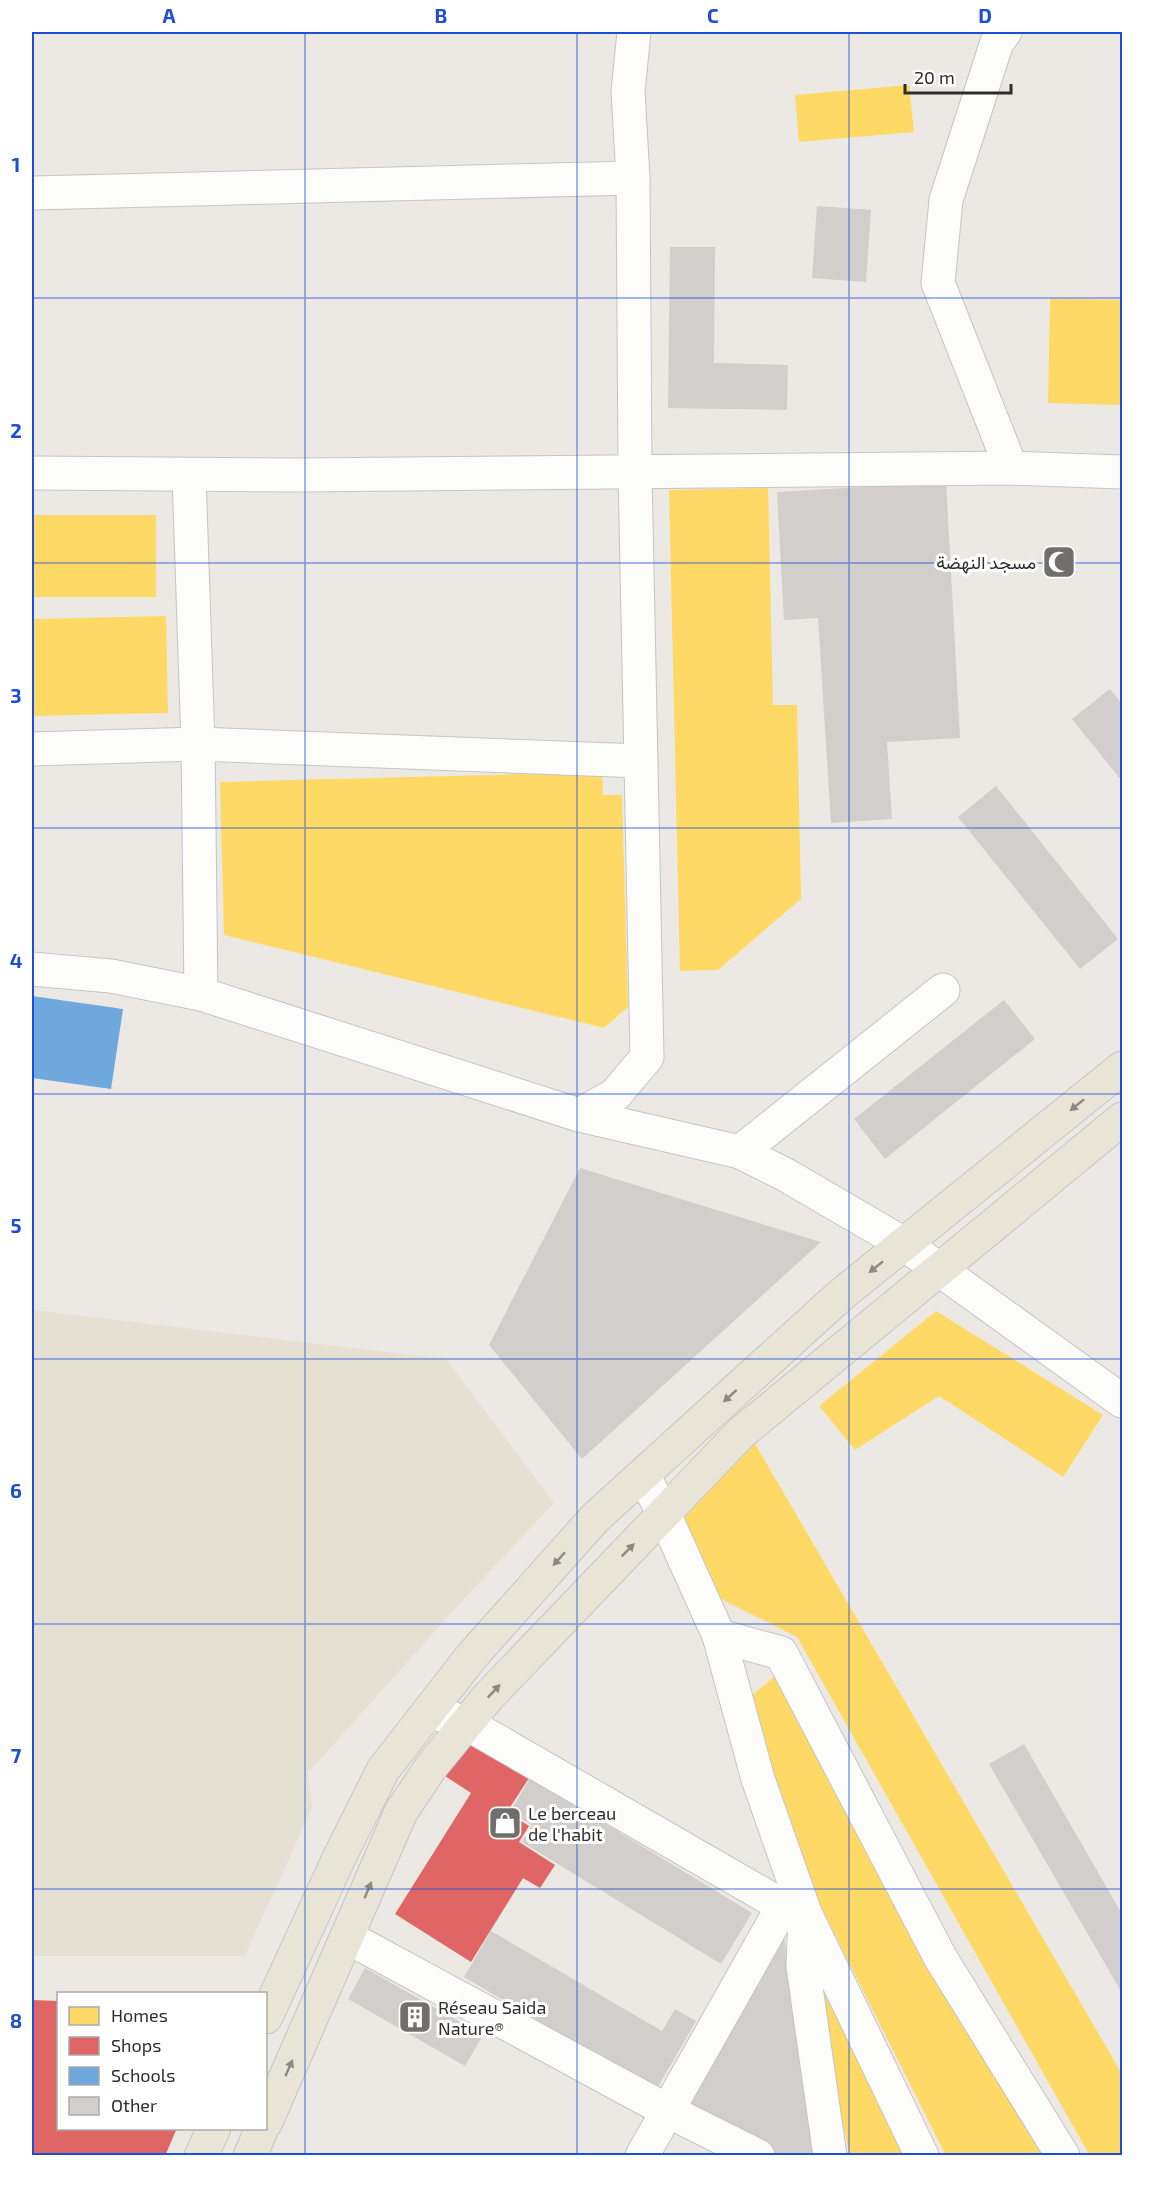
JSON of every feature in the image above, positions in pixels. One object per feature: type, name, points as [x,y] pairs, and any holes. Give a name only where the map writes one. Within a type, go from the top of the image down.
[{"type":"main road","points":[[267,2015],[339,1858],[383,1770],[471,1657],[595,1518],[842,1294],[1122,1068]]},
{"type":"main road","points":[[267,2120],[401,1812],[431,1767],[466,1723],[576,1603],[741,1433],[1122,1119]]},
{"type":"main road","points":[[201,2156],[213,2130]]},
{"type":"main road","points":[[250,2156],[261,2130]]},
{"type":"street","points":[[579,1115],[615,1095],[647,1057],[635,472],[633,178],[628,91],[634,32]]},
{"type":"street","points":[[1005,32],[997,42],[946,200],[938,283],[1011,468]]},
{"type":"street","points":[[32,193],[633,178]]},
{"type":"street","points":[[32,473],[189,475],[1011,468],[1122,472]]},
{"type":"street","points":[[189,475],[198,744],[201,994]]},
{"type":"street","points":[[32,749],[198,744],[641,761]]},
{"type":"street","points":[[32,969],[111,976],[201,994],[579,1115],[740,1152],[786,1174],[904,1244],[1122,1401]]},
{"type":"street","points":[[740,1152],[943,990]]},
{"type":"street","points":[[643,1475],[664,1514],[719,1636],[794,1909],[830,2156]]},
{"type":"street","points":[[719,1636],[780,1653],[940,1957],[1063,2156]]},
{"type":"street","points":[[429,1711],[466,1723],[794,1909],[922,2156]]},
{"type":"street","points":[[642,2156],[794,1909]]},
{"type":"street","points":[[347,1937],[668,2111],[758,2156]]},
{"type":"shaded area","points":[[32,1310],[446,1359],[554,1503],[462,1601],[308,1773],[312,1808],[245,1956],[32,1956]]},
{"type":"building: Homes","points":[[909,85],[914,132],[799,142],[795,95]]},
{"type":"building: Homes","points":[[1050,299],[1122,300],[1122,405],[1048,403]]},
{"type":"building: Homes","points":[[768,488],[773,705],[797,705],[801,899],[718,970],[680,971],[669,490]]},
{"type":"building: Homes","points":[[32,515],[156,515],[156,597],[32,597]]},
{"type":"building: Homes","points":[[166,616],[168,713],[32,716],[32,619]]},
{"type":"building: Homes","points":[[602,772],[603,795],[622,795],[628,1007],[604,1028],[224,935],[220,782]]},
{"type":"building: Homes","points":[[936,1311],[1103,1415],[1063,1477],[939,1396],[855,1450],[819,1406]]},
{"type":"building: Homes","points":[[754,1442],[1122,2074],[1122,2156],[1090,2156],[797,1637],[721,1599],[684,1518]]},
{"type":"building: Homes","points":[[776,1675],[1051,2156],[946,2156],[774,1813],[749,1698]]},
{"type":"building: Homes","points":[[825,1968],[916,2156],[850,2156],[810,1975]]},
{"type":"building: Shops","points":[[465,1737],[529,1778],[507,1812],[529,1826],[519,1842],[555,1865],[540,1888],[523,1878],[471,1962],[395,1914],[471,1793],[442,1774]]},
{"type":"building: Shops","points":[[32,2000],[57,2001],[57,2130],[176,2130],[165,2156],[32,2156]]},
{"type":"building: Schools","points":[[32,996],[123,1009],[111,1089],[32,1078]]},
{"type":"building: Other","points":[[817,206],[871,210],[866,282],[812,278]]},
{"type":"building: Other","points":[[670,247],[715,247],[714,363],[788,365],[787,410],[668,408]]},
{"type":"building: Other","points":[[946,482],[960,738],[887,742],[892,819],[831,823],[818,618],[784,620],[777,492]]},
{"type":"building: Other","points":[[1110,689],[1122,704],[1122,781],[1072,719]]},
{"type":"building: Other","points":[[996,786],[1118,939],[1080,969],[958,817]]},
{"type":"building: Other","points":[[1004,1000],[1035,1039],[885,1159],[854,1119]]},
{"type":"building: Other","points":[[580,1168],[821,1242],[582,1459],[489,1345]]},
{"type":"building: Other","points":[[1024,1744],[1122,1914],[1122,1993],[989,1764]]},
{"type":"building: Other","points":[[530,1778],[752,1913],[721,1964],[522,1842],[532,1825],[510,1812]]},
{"type":"building: Other","points":[[491,1931],[662,2031],[675,2009],[696,2021],[656,2090],[464,1977]]},
{"type":"building: Other","points":[[784,1938],[824,2156],[778,2156],[683,2106],[764,1949]]},
{"type":"building: Other","name":"Réseau Saida Nature®","points":[[365,1968],[483,2035],[465,2066],[348,1999]]},
{"type":"place","name":"مسجد النهضة","points":[[1059,562]]},
{"type":"place","name":"Le berceau de l'habit","points":[[505,1823]]},
{"type":"place","name":"Réseau Saida Nature®","points":[[415,2017]]}]
